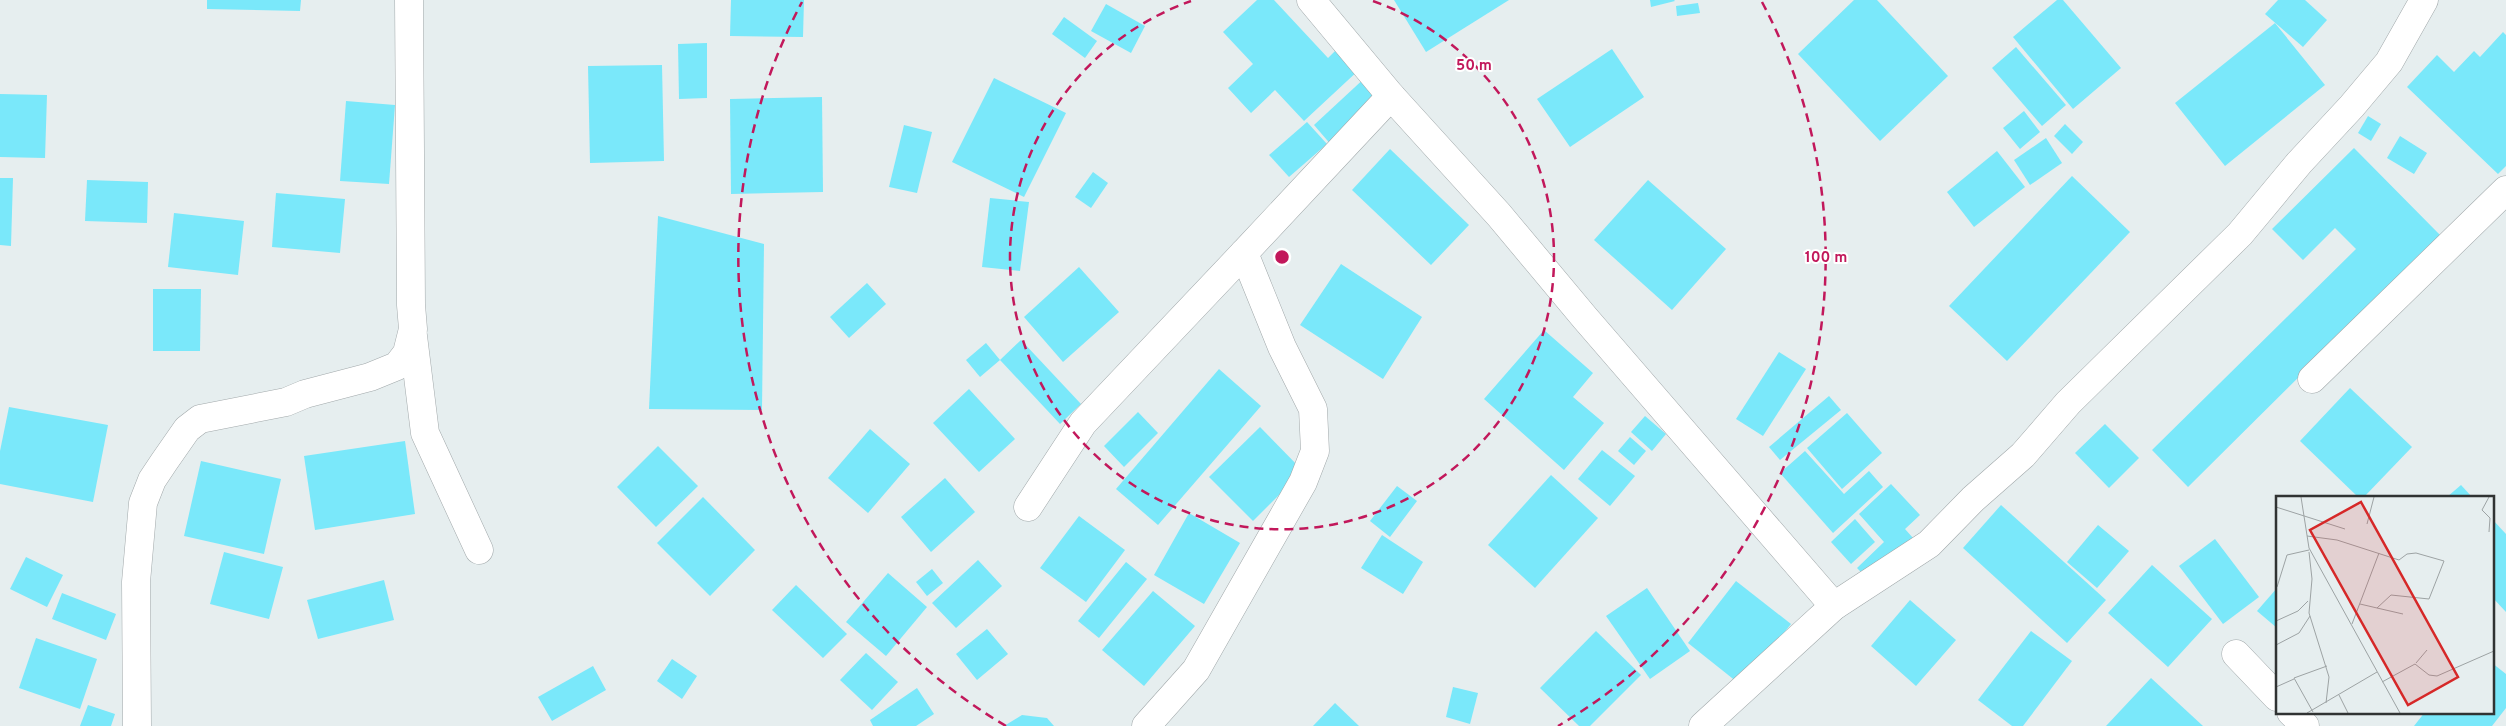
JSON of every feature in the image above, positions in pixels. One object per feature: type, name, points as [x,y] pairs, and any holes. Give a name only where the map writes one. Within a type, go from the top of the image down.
[{"type":"street","points":[[409,0],[410,304],[425,433],[479,550]]},
{"type":"street","points":[[1311,0],[1391,96],[1499,215],[1584,318],[1834,606]]},
{"type":"street","points":[[1703,726],[1834,606],[1929,544],[1973,499],[2023,455],[2068,403],[2240,234],[2299,163],[2352,106],[2389,62],[2424,0]]},
{"type":"street","points":[[1028,507],[1083,423],[1391,96]]},
{"type":"street","points":[[2312,380],[2506,190]]},
{"type":"street","points":[[1146,726],[1196,670],[1303,482],[1315,450],[1313,409],[1282,347],[1244,253]]},
{"type":"street","points":[[137,726],[136,582],[143,503],[152,480],[177,441],[187,429],[200,419],[286,402],[305,394],[370,377],[397,366],[407,353],[413,329]]},
{"type":"street","points":[[2236,654],[2276,696]]},
{"type":"street","points":[[2294,714],[2305,726]]},
{"type":"building","points":[[207,0],[301,0],[300,11],[207,9]]},
{"type":"building","points":[[731,0],[804,0],[803,37],[730,36]]},
{"type":"building","points":[[1257,0],[1274,0],[1328,58],[1340,46],[1361,68],[1304,121],[1275,90],[1251,113],[1228,88],[1253,64],[1223,32]]},
{"type":"building","points":[[1394,0],[1509,0],[1426,52]]},
{"type":"building","points":[[1650,0],[1674,0],[1675,1],[1651,7]]},
{"type":"building","points":[[1854,0],[1877,0],[1948,76],[1880,141],[1798,54]]},
{"type":"building","points":[[2057,0],[2063,0],[2121,68],[2073,109],[2013,37]]},
{"type":"building","points":[[2278,0],[2305,0],[2327,20],[2303,47],[2265,14]]},
{"type":"building","points":[[1698,3],[1700,13],[1677,16],[1676,6]]},
{"type":"building","points":[[1106,4],[1145,26],[1131,53],[1091,31]]},
{"type":"building","points":[[1064,17],[1097,41],[1085,58],[1052,34]]},
{"type":"building","points":[[2275,23],[2325,85],[2225,166],[2175,103]]},
{"type":"building","points":[[2503,32],[2506,35],[2506,166],[2498,174],[2407,87],[2437,55],[2454,72],[2474,51],[2480,57]]},
{"type":"building","points":[[707,43],[707,98],[679,99],[678,44]]},
{"type":"building","points":[[2016,47],[2066,105],[2042,126],[1992,68]]},
{"type":"building","points":[[1612,49],[1644,97],[1570,147],[1537,99]]},
{"type":"building","points":[[662,65],[664,161],[590,163],[588,66]]},
{"type":"building","points":[[1368,75],[1388,96],[1333,147],[1314,125]]},
{"type":"building","points":[[994,78],[1066,113],[1024,197],[952,162]]},
{"type":"building","points":[[0,94],[47,95],[45,158],[0,157]]},
{"type":"building","points":[[822,97],[823,192],[731,194],[730,99]]},
{"type":"building","points":[[346,101],[395,105],[389,184],[340,181]]},
{"type":"building","points":[[2024,111],[2040,132],[2020,149],[2003,128]]},
{"type":"building","points":[[2368,116],[2381,124],[2371,141],[2358,133]]},
{"type":"building","points":[[1307,122],[1327,144],[1289,177],[1269,155]]},
{"type":"building","points":[[2065,124],[2083,142],[2072,154],[2054,136]]},
{"type":"building","points":[[904,125],[932,132],[917,193],[889,187]]},
{"type":"building","points":[[2400,136],[2427,153],[2414,174],[2387,158]]},
{"type":"building","points":[[2046,138],[2062,163],[2030,185],[2014,160]]},
{"type":"building","points":[[2354,148],[2441,236],[2188,487],[2152,450],[2356,249],[2335,228],[2303,260],[2272,229]]},
{"type":"building","points":[[1390,149],[1469,225],[1431,265],[1352,190]]},
{"type":"building","points":[[1997,151],[2025,187],[1974,227],[1947,192]]},
{"type":"building","points":[[1093,172],[1108,183],[1091,208],[1075,197]]},
{"type":"building","points":[[2072,176],[2130,232],[2007,361],[1949,306]]},
{"type":"building","points":[[0,178],[13,178],[11,246],[0,245]]},
{"type":"building","points":[[87,180],[148,182],[147,223],[85,221]]},
{"type":"building","points":[[1648,180],[1726,249],[1672,310],[1594,240]]},
{"type":"building","points":[[276,193],[345,199],[340,253],[272,247]]},
{"type":"building","points":[[990,198],[1029,202],[1020,271],[982,267]]},
{"type":"building","points":[[174,213],[244,221],[238,275],[168,267]]},
{"type":"building","points":[[658,216],[764,244],[762,410],[649,409]]},
{"type":"building","points":[[1341,264],[1422,317],[1383,379],[1300,325]]},
{"type":"building","points":[[1079,267],[1119,312],[1063,362],[1024,317]]},
{"type":"building","points":[[867,283],[886,304],[849,338],[830,317]]},
{"type":"building","points":[[153,289],[201,289],[200,351],[153,351]]},
{"type":"building","points":[[1544,330],[1593,373],[1573,397],[1604,423],[1564,470],[1484,399]]},
{"type":"building","points":[[1021,340],[1081,404],[1060,424],[1000,360]]},
{"type":"building","points":[[986,343],[1000,360],[980,377],[966,360]]},
{"type":"building","points":[[1779,352],[1806,369],[1763,436],[1736,419]]},
{"type":"building","points":[[1219,369],[1261,406],[1158,525],[1116,489]]},
{"type":"building","points":[[2350,388],[2412,447],[2365,496],[2357,496],[2300,441]]},
{"type":"building","points":[[969,389],[1015,439],[979,472],[933,423]]},
{"type":"building","points":[[1829,396],[1841,410],[1780,460],[1769,447]]},
{"type":"building","points":[[9,407],[108,425],[93,502],[0,484],[0,451]]},
{"type":"building","points":[[1138,412],[1158,433],[1124,467],[1104,446]]},
{"type":"building","points":[[1847,413],[1882,453],[1842,489],[1807,448]]},
{"type":"building","points":[[1645,416],[1666,434],[1652,451],[1631,432]]},
{"type":"building","points":[[2105,424],[2139,458],[2109,488],[2075,453]]},
{"type":"building","points":[[1260,427],[1303,471],[1253,521],[1209,477]]},
{"type":"building","points":[[870,429],[910,464],[868,513],[828,478]]},
{"type":"building","points":[[1630,437],[1646,451],[1634,465],[1618,451]]},
{"type":"building","points":[[405,441],[415,514],[315,530],[304,456]]},
{"type":"building","points":[[658,446],[698,486],[656,527],[617,487]]},
{"type":"building","points":[[1602,450],[1635,476],[1610,506],[1578,479]]},
{"type":"building","points":[[1805,451],[1844,494],[1869,471],[1883,487],[1833,533],[1780,473]]},
{"type":"building","points":[[201,461],[281,479],[264,554],[184,536]]},
{"type":"building","points":[[1551,475],[1598,518],[1535,588],[1488,545]]},
{"type":"building","points":[[945,478],[975,512],[931,552],[901,517]]},
{"type":"building","points":[[1891,484],[1920,515],[1905,529],[1913,538],[1869,580],[1857,568],[1884,542],[1859,514]]},
{"type":"building","points":[[2461,485],[2471,496],[2448,496]]},
{"type":"building","points":[[1397,486],[1417,501],[1390,537],[1370,521]]},
{"type":"building","points":[[703,497],[755,550],[710,596],[657,543]]},
{"type":"building","points":[[2001,505],[2106,600],[2067,643],[1963,548]]},
{"type":"building","points":[[1189,513],[1240,543],[1204,604],[1154,575]]},
{"type":"building","points":[[1079,516],[1125,550],[1086,602],[1040,568]]},
{"type":"building","points":[[1855,519],[1875,542],[1851,564],[1831,542]]},
{"type":"building","points":[[2494,521],[2506,534],[2506,612],[2494,599]]},
{"type":"building","points":[[2098,525],[2129,551],[2097,588],[2067,562]]},
{"type":"building","points":[[1382,535],[1423,562],[1403,594],[1361,568]]},
{"type":"building","points":[[2215,539],[2259,597],[2223,624],[2179,566]]},
{"type":"building","points":[[224,552],[283,567],[269,619],[210,604]]},
{"type":"building","points":[[26,557],[63,575],[47,607],[10,589]]},
{"type":"building","points":[[978,560],[1002,586],[956,628],[932,603]]},
{"type":"building","points":[[1126,562],[1147,579],[1099,638],[1078,621]]},
{"type":"building","points":[[2152,565],[2212,619],[2168,667],[2108,613]]},
{"type":"building","points":[[932,569],[943,583],[927,596],[916,582]]},
{"type":"building","points":[[888,573],[927,607],[886,656],[846,622]]},
{"type":"building","points":[[384,580],[394,620],[318,639],[307,600]]},
{"type":"building","points":[[1736,581],[1791,624],[1742,686],[1688,643]]},
{"type":"building","points":[[796,585],[847,634],[823,658],[772,610]]},
{"type":"building","points":[[1647,588],[1690,651],[1650,679],[1606,616]]},
{"type":"building","points":[[2276,589],[2276,627],[2257,611]]},
{"type":"building","points":[[1153,591],[1195,626],[1144,686],[1102,650]]},
{"type":"building","points":[[62,593],[116,614],[106,640],[52,619]]},
{"type":"building","points":[[1910,600],[1956,640],[1916,686],[1871,646]]},
{"type":"building","points":[[987,629],[1008,654],[977,680],[956,654]]},
{"type":"building","points":[[1596,631],[1641,675],[1590,726],[1579,726],[1540,688]]},
{"type":"building","points":[[2031,631],[2072,661],[2023,726],[2012,726],[1978,700]]},
{"type":"building","points":[[36,638],[97,659],[80,709],[19,688]]},
{"type":"building","points":[[866,653],[898,682],[872,710],[840,680]]},
{"type":"building","points":[[672,659],[697,676],[682,699],[657,681]]},
{"type":"building","points":[[2494,665],[2506,674],[2506,708],[2492,726],[2414,726],[2423,714],[2494,714]]},
{"type":"building","points":[[593,666],[606,690],[552,721],[538,697]]},
{"type":"building","points":[[2151,678],[2203,726],[2106,726]]},
{"type":"building","points":[[1453,687],[1478,693],[1470,724],[1446,717]]},
{"type":"building","points":[[917,688],[934,714],[916,726],[873,726],[870,720]]},
{"type":"building","points":[[1335,703],[1359,726],[1313,726]]},
{"type":"building","points":[[88,705],[115,714],[111,726],[80,726]]},
{"type":"building","points":[[1022,715],[1047,718],[1054,726],[1004,726]]}]
